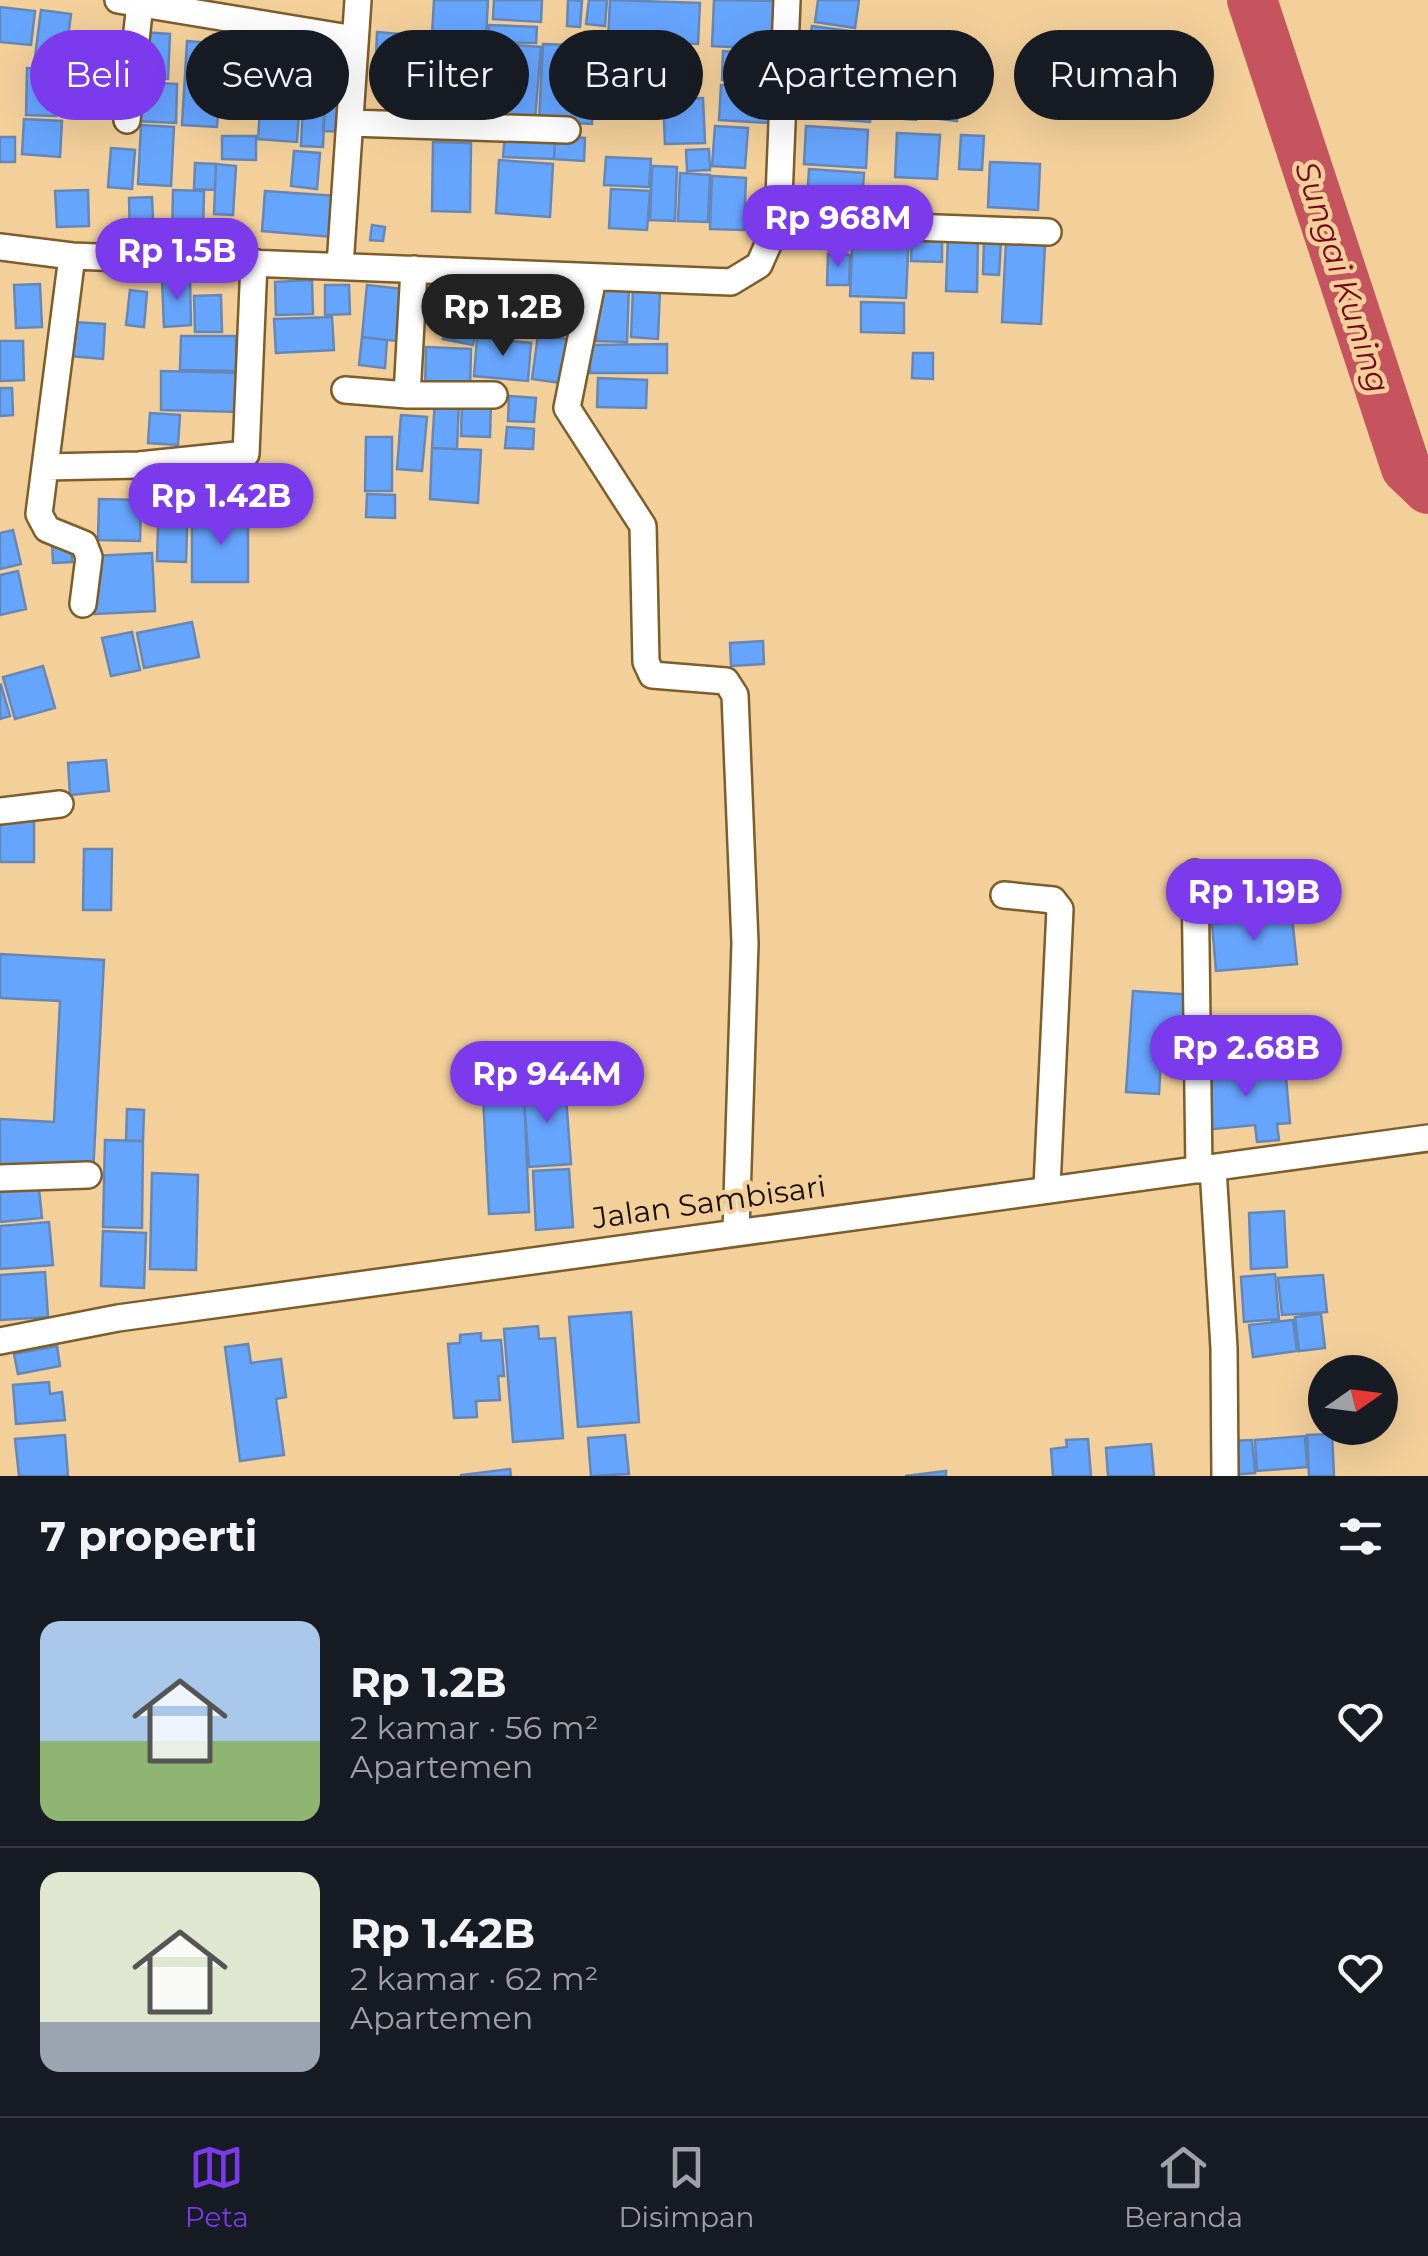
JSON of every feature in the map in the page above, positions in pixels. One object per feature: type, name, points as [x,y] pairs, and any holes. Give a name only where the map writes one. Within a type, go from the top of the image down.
[{"type":"street","points":[[340,266],[358,0]]},
{"type":"street","points":[[0,247],[72,256],[731,282],[760,265],[778,222],[787,0]]},
{"type":"street","points":[[126,30],[126,1],[244,10],[355,39]]},
{"type":"street","points":[[350,123],[567,130]]},
{"type":"street","points":[[778,222],[1048,232]]},
{"type":"street","points":[[72,256],[39,514],[47,530],[84,544],[88,557],[84,604]]},
{"type":"street","points":[[45,467],[139,465],[246,454],[254,262]]},
{"type":"street","points":[[408,396],[414,269]]},
{"type":"street","points":[[592,278],[567,408],[642,526],[649,670],[658,676],[726,681],[735,695],[744,943],[736,1230]]},
{"type":"street","points":[[345,390],[408,396],[494,395]]},
{"type":"street","points":[[0,811],[60,804]]},
{"type":"street","points":[[1195,873],[1206,1169],[1224,1348],[1224,1476]]},
{"type":"street","points":[[1004,895],[1052,900],[1060,909],[1047,1188]]},
{"type":"street","name":"Jalan Sambisari","points":[[0,1341],[118,1318],[736,1230],[1428,1138]]},
{"type":"street","points":[[0,1178],[88,1175]]},
{"type":"building","points":[[434,0],[488,0],[486,30],[432,30]]},
{"type":"building","points":[[494,0],[542,0],[541,22],[493,19]]},
{"type":"building","points":[[568,0],[582,1],[580,27],[567,26]]},
{"type":"building","points":[[589,0],[607,0],[605,26],[586,24]]},
{"type":"building","points":[[610,0],[700,3],[699,30],[608,30]]},
{"type":"building","points":[[714,0],[783,1],[781,30],[723,30],[723,47],[712,46]]},
{"type":"building","points":[[818,0],[859,0],[855,28],[815,22]]},
{"type":"building","points":[[0,7],[35,11],[30,45],[0,42]]},
{"type":"building","points":[[41,10],[71,14],[69,30],[38,30]]},
{"type":"building","points":[[489,25],[537,27],[536,43],[529,43],[529,30],[489,30]]},
{"type":"building","points":[[166,34],[170,34],[166,79]]},
{"type":"building","points":[[543,44],[549,44],[549,120],[592,120],[592,124],[539,121]]},
{"type":"building","points":[[529,46],[541,47],[535,120],[529,119]]},
{"type":"building","points":[[186,58],[186,120],[218,120],[217,127],[182,125]]},
{"type":"building","points":[[27,68],[30,68],[30,115],[26,115]]},
{"type":"building","points":[[166,83],[177,84],[176,123],[134,121],[166,120]]},
{"type":"building","points":[[721,85],[723,120],[770,120],[770,123],[719,120]]},
{"type":"building","points":[[703,98],[705,143],[665,144],[664,120],[703,120]]},
{"type":"building","points":[[24,119],[62,121],[60,157],[22,154]]},
{"type":"building","points":[[259,120],[298,120],[297,142],[258,139]]},
{"type":"building","points":[[302,120],[324,120],[323,147],[301,146]]},
{"type":"building","points":[[324,120],[348,120],[348,132],[323,131]]},
{"type":"building","points":[[451,120],[497,120],[497,127]]},
{"type":"building","points":[[141,125],[174,127],[171,186],[138,184]]},
{"type":"building","points":[[715,126],[748,128],[745,168],[712,166]]},
{"type":"building","points":[[806,126],[868,130],[866,168],[804,164]]},
{"type":"building","points":[[897,133],[940,135],[937,179],[895,177]]},
{"type":"building","points":[[505,134],[555,136],[554,159],[503,157]]},
{"type":"building","points":[[961,135],[984,136],[982,170],[959,169]]},
{"type":"building","points":[[222,136],[256,136],[256,160],[222,159]]},
{"type":"building","points":[[555,136],[585,138],[584,161],[554,159]]},
{"type":"building","points":[[0,137],[15,137],[15,162],[0,162]]},
{"type":"building","points":[[433,142],[471,143],[470,212],[432,211]]},
{"type":"building","points":[[111,148],[135,150],[132,189],[108,187]]},
{"type":"building","points":[[709,149],[710,170],[687,171],[686,150]]},
{"type":"building","points":[[294,151],[320,153],[317,189],[291,186]]},
{"type":"building","points":[[606,157],[651,159],[649,187],[604,185]]},
{"type":"building","points":[[499,160],[553,164],[550,217],[496,213]]},
{"type":"building","points":[[990,162],[1040,164],[1038,210],[988,207]]},
{"type":"building","points":[[195,163],[216,164],[215,190],[194,189]]},
{"type":"building","points":[[216,164],[236,166],[233,215],[214,214]]},
{"type":"building","points":[[652,166],[677,167],[675,221],[650,220]]},
{"type":"building","points":[[809,169],[864,173],[862,202],[807,199]]},
{"type":"building","points":[[680,173],[710,175],[708,222],[678,221]]},
{"type":"building","points":[[712,176],[746,178],[744,230],[710,229]]},
{"type":"building","points":[[611,189],[650,191],[647,230],[609,228]]},
{"type":"building","points":[[88,190],[89,226],[57,227],[55,191]]},
{"type":"building","points":[[173,190],[204,191],[203,237],[172,236]]},
{"type":"building","points":[[265,191],[336,196],[333,237],[262,231]]},
{"type":"building","points":[[152,197],[154,241],[130,242],[129,198]]},
{"type":"building","points":[[372,225],[385,227],[383,241],[370,240]]},
{"type":"building","points":[[853,229],[909,231],[906,298],[850,296]]},
{"type":"building","points":[[912,231],[942,232],[942,262],[911,261]]},
{"type":"building","points":[[948,235],[978,236],[977,292],[946,291]]},
{"type":"building","points":[[984,240],[1001,241],[999,275],[983,274]]},
{"type":"building","points":[[1006,243],[1045,245],[1041,324],[1002,322]]},
{"type":"building","points":[[828,254],[850,255],[849,285],[827,285]]},
{"type":"building","points":[[162,280],[190,280],[191,325],[164,327]]},
{"type":"building","points":[[312,280],[313,314],[276,315],[275,282]]},
{"type":"building","points":[[513,281],[575,291],[570,331],[508,322]]},
{"type":"building","points":[[40,284],[42,327],[16,328],[14,285]]},
{"type":"building","points":[[598,284],[629,285],[627,342],[596,341]]},
{"type":"building","points":[[325,285],[349,285],[350,314],[325,315]]},
{"type":"building","points":[[367,285],[403,289],[398,341],[362,337]]},
{"type":"building","points":[[633,288],[660,289],[658,339],[631,337]]},
{"type":"building","points":[[130,290],[147,292],[144,327],[126,325]]},
{"type":"building","points":[[221,295],[222,332],[195,332],[194,296]]},
{"type":"building","points":[[861,302],[904,303],[904,333],[861,332]]},
{"type":"building","points":[[449,307],[479,313],[473,345],[443,339]]},
{"type":"building","points":[[332,317],[334,350],[276,353],[274,319]]},
{"type":"building","points":[[73,322],[105,324],[103,359],[70,356]]},
{"type":"building","points":[[538,335],[567,339],[561,383],[532,379]]},
{"type":"building","points":[[181,336],[236,336],[236,371],[180,370]]},
{"type":"building","points":[[362,337],[387,340],[385,368],[359,365]]},
{"type":"building","points":[[477,338],[531,343],[528,381],[474,376]]},
{"type":"building","points":[[0,341],[23,341],[24,380],[0,381]]},
{"type":"building","points":[[667,344],[667,373],[590,373],[590,345]]},
{"type":"building","points":[[426,347],[471,349],[470,390],[425,389]]},
{"type":"building","points":[[913,353],[933,353],[933,379],[912,378]]},
{"type":"building","points":[[161,371],[242,373],[241,412],[161,410]]},
{"type":"building","points":[[598,378],[647,380],[646,408],[597,407]]},
{"type":"building","points":[[0,388],[12,388],[13,415],[0,416]]},
{"type":"building","points":[[509,396],[536,398],[534,422],[508,421]]},
{"type":"building","points":[[435,398],[459,400],[457,449],[432,448]]},
{"type":"building","points":[[462,400],[491,401],[490,437],[461,436]]},
{"type":"building","points":[[150,413],[180,415],[178,445],[148,443]]},
{"type":"building","points":[[401,415],[427,417],[422,471],[397,469]]},
{"type":"building","points":[[507,427],[534,429],[533,449],[505,448]]},
{"type":"building","points":[[366,437],[392,437],[392,491],[365,491]]},
{"type":"building","points":[[432,448],[481,450],[478,503],[430,499]]},
{"type":"building","points":[[367,494],[395,495],[395,518],[366,517]]},
{"type":"building","points":[[159,496],[188,497],[186,562],[157,561]]},
{"type":"building","points":[[99,499],[141,500],[140,541],[98,540]]},
{"type":"building","points":[[210,510],[248,510],[248,582],[192,582],[192,523],[210,523]]},
{"type":"building","points":[[13,530],[21,564],[0,569],[0,533]]},
{"type":"building","points":[[71,539],[72,562],[53,563],[52,540]]},
{"type":"building","points":[[152,553],[155,611],[95,614],[92,556]]},
{"type":"building","points":[[18,571],[26,609],[0,615],[0,575]]},
{"type":"building","points":[[192,622],[199,657],[144,668],[137,633]]},
{"type":"building","points":[[132,632],[140,670],[111,676],[102,638]]},
{"type":"building","points":[[763,641],[764,664],[731,666],[730,643]]},
{"type":"building","points":[[43,666],[55,708],[15,719],[3,677]]},
{"type":"building","points":[[0,686],[10,716],[0,719]]},
{"type":"building","points":[[106,760],[109,791],[70,795],[68,763]]},
{"type":"building","points":[[0,821],[34,821],[34,862],[0,862]]},
{"type":"building","points":[[84,849],[112,849],[111,910],[83,910]]},
{"type":"building","points":[[1245,862],[1246,882],[1204,886],[1202,866]]},
{"type":"building","points":[[1247,883],[1248,908],[1206,911],[1204,887]]},
{"type":"building","points":[[1292,917],[1297,964],[1216,971],[1212,924]]},
{"type":"building","points":[[0,954],[104,960],[93,1174],[0,1169],[0,1119],[54,1122],[60,1001],[0,998]]},
{"type":"building","points":[[1133,991],[1194,995],[1190,1047],[1156,1044],[1155,1059],[1161,1059],[1159,1094],[1126,1092]]},
{"type":"building","points":[[1268,1017],[1271,1052],[1244,1054],[1241,1019]]},
{"type":"building","points":[[1285,1066],[1290,1123],[1277,1124],[1279,1140],[1257,1142],[1255,1125],[1204,1130],[1199,1073]]},
{"type":"building","points":[[565,1084],[571,1164],[529,1167],[523,1087]]},
{"type":"building","points":[[524,1093],[529,1212],[489,1214],[483,1095]]},
{"type":"building","points":[[127,1109],[144,1110],[143,1141],[126,1141]]},
{"type":"building","points":[[105,1140],[143,1141],[142,1228],[103,1227]]},
{"type":"building","points":[[569,1169],[573,1227],[536,1230],[533,1171]]},
{"type":"building","points":[[152,1173],[198,1175],[196,1270],[150,1269]]},
{"type":"building","points":[[39,1189],[42,1218],[0,1222],[0,1192]]},
{"type":"building","points":[[1284,1211],[1287,1267],[1251,1269],[1249,1213]]},
{"type":"building","points":[[49,1222],[53,1265],[0,1269],[0,1226]]},
{"type":"building","points":[[103,1231],[146,1233],[144,1288],[101,1286]]},
{"type":"building","points":[[45,1272],[48,1317],[0,1320],[0,1275]]},
{"type":"building","points":[[1275,1274],[1279,1319],[1244,1322],[1241,1277]]},
{"type":"building","points":[[1323,1275],[1327,1312],[1282,1315],[1278,1278]]},
{"type":"building","points":[[631,1312],[639,1422],[578,1427],[569,1317]]},
{"type":"building","points":[[1321,1314],[1325,1348],[1299,1351],[1295,1317]]},
{"type":"building","points":[[1293,1320],[1297,1351],[1253,1357],[1249,1325]]},
{"type":"building","points":[[538,1326],[539,1339],[555,1338],[563,1438],[513,1442],[504,1329]]},
{"type":"building","points":[[481,1333],[481,1341],[501,1340],[504,1376],[498,1376],[500,1400],[476,1401],[477,1417],[454,1418],[448,1344],[460,1343],[460,1335]]},
{"type":"building","points":[[248,1344],[251,1363],[281,1359],[286,1397],[276,1399],[284,1455],[240,1461],[225,1347]]},
{"type":"building","points":[[57,1346],[60,1366],[18,1374],[14,1354]]},
{"type":"building","points":[[49,1382],[50,1394],[62,1392],[65,1420],[16,1424],[13,1385]]},
{"type":"building","points":[[65,1435],[68,1476],[19,1476],[15,1439]]},
{"type":"building","points":[[625,1435],[629,1474],[591,1476],[588,1438]]},
{"type":"building","points":[[1307,1435],[1308,1445],[1333,1445],[1334,1476],[1309,1476]]},
{"type":"building","points":[[1305,1436],[1307,1467],[1257,1471],[1255,1440]]},
{"type":"building","points":[[1088,1439],[1091,1476],[1053,1476],[1051,1449],[1067,1447],[1066,1440]]},
{"type":"building","points":[[1252,1440],[1255,1473],[1231,1475],[1229,1441]]},
{"type":"building","points":[[1151,1444],[1154,1476],[1108,1476],[1106,1448]]},
{"type":"building","points":[[510,1469],[511,1476],[461,1476],[461,1475]]},
{"type":"building","points":[[946,1471],[946,1476],[905,1476]]},
{"type":"waterway","name":"Sungai Kuning","points":[[1252,0],[1406,468],[1428,489]]}]
